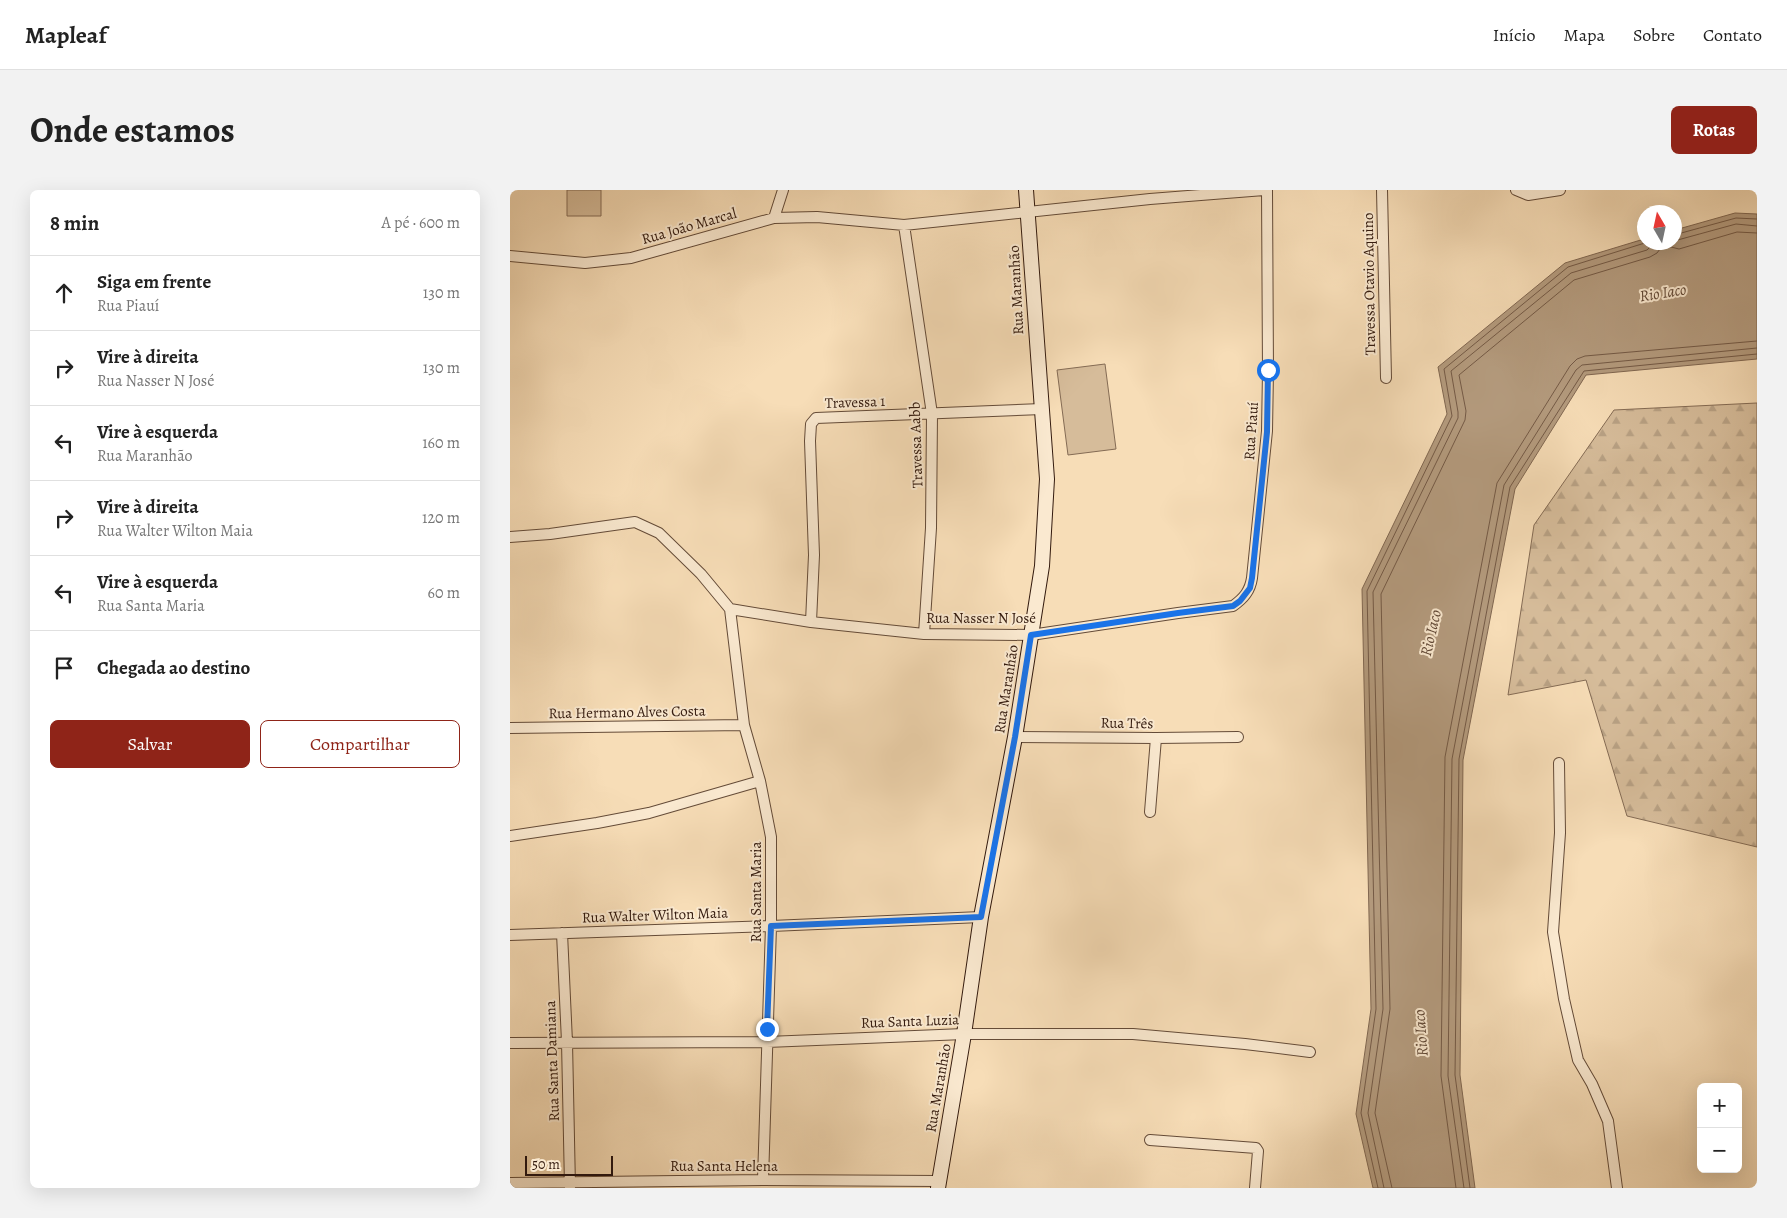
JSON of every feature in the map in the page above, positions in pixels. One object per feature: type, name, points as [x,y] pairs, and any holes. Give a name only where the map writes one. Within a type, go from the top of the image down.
[{"type":"street","points":[[774,218],[783,190]]},
{"type":"street","name":"Rua Maranhão","points":[[938,1185],[964,1034],[981,917],[1015,737],[1042,566],[1047,479],[1026,190]]},
{"type":"street","name":"Rua João Marcal","points":[[510,256],[584,263],[631,258],[774,218],[817,217],[904,226],[1150,194],[1265,190]]},
{"type":"street","name":"Rua Piauí","points":[[1233,606],[1240,601],[1250,588],[1267,432],[1268,370],[1265,190]]},
{"type":"street","name":"Travessa Otavio Aquino","points":[[1382,190],[1386,378]]},
{"type":"street","points":[[1516,190],[1528,195],[1560,190]]},
{"type":"street","name":"Travessa Aabb","points":[[904,226],[932,414],[931,528],[924,634]]},
{"type":"street","name":"Travessa 1","points":[[811,622],[814,555],[811,424],[816,418],[1042,409]]},
{"type":"street","points":[[510,537],[550,534],[636,522],[659,533],[701,574],[730,609]]},
{"type":"street","name":"Rua Nasser N José","points":[[730,609],[811,622],[924,634],[1031,635],[1233,606]]},
{"type":"street","name":"Rua Santa Maria","points":[[730,609],[744,726],[760,781],[771,837],[771,926],[763,1180]]},
{"type":"street","name":"Rua Hermano Alves Costa","points":[[510,728],[744,726]]},
{"type":"street","name":"Rua Três","points":[[1015,737],[1238,737]]},
{"type":"street","points":[[1150,812],[1156,738]]},
{"type":"street","points":[[1559,763],[1559,849],[1553,932],[1564,1000],[1578,1060],[1592,1084],[1608,1121],[1617,1188]]},
{"type":"street","points":[[510,836],[649,813],[760,781]]},
{"type":"street","name":"Rua Walter Wilton Maia","points":[[510,934],[981,917]]},
{"type":"street","name":"Rua Santa Damiana","points":[[562,933],[567,1042],[570,1185]]},
{"type":"street","name":"Rua Santa Luzia","points":[[510,1043],[767,1042],[964,1034],[1132,1034],[1310,1052]]},
{"type":"street","points":[[1150,1140],[1252,1146],[1258,1151],[1255,1188]]},
{"type":"street","name":"Rua Santa Helena","points":[[510,1183],[570,1185],[763,1180],[938,1185]]},
{"type":"green space","points":[[567,190],[601,190],[601,216],[567,216]]},
{"type":"green space","points":[[1105,364],[1116,449],[1068,455],[1057,370]]},
{"type":"green space","points":[[1757,403],[1757,847],[1627,816],[1586,680],[1508,695],[1534,525],[1614,410]]},
{"type":"water","name":"Rio Iaco","points":[[1735,213],[1757,214],[1757,359],[1586,375],[1515,489],[1463,760],[1460,1075],[1475,1188],[1373,1188],[1356,1114],[1371,1009],[1362,589],[1447,414],[1438,367],[1565,263],[1637,241],[1637,250],[1682,250],[1682,228]]},
{"type":"route","points":[[767,1029],[771,926],[981,917],[1015,737],[1031,635],[1233,606],[1246,595],[1252,578],[1267,432],[1268,370]]}]
